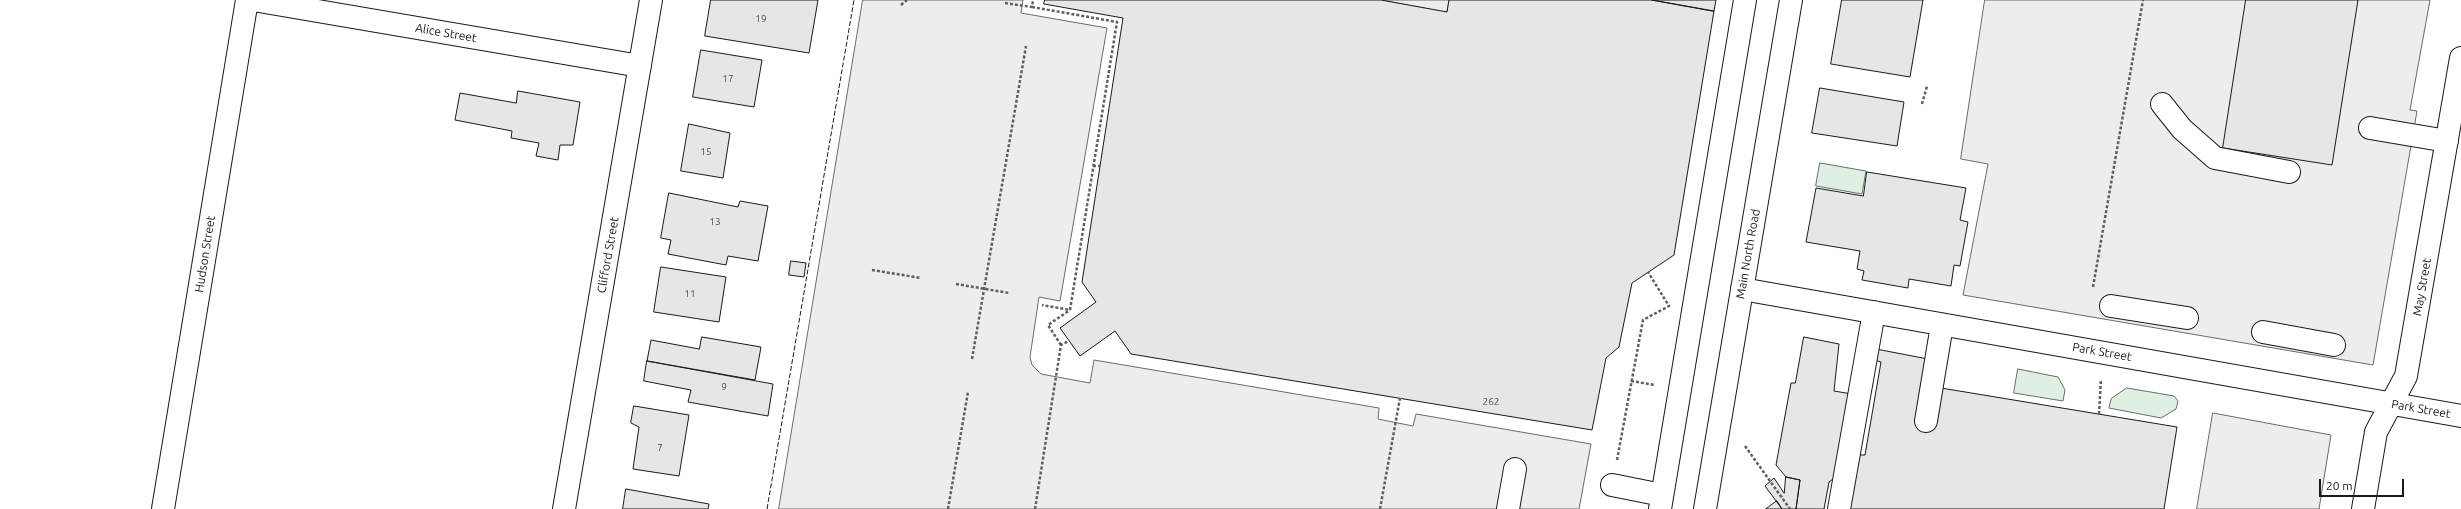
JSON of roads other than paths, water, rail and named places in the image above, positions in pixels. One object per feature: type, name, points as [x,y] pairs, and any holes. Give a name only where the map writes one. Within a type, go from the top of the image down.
[{"type":"main road","name":"Hudson Street","points":[[163,509],[247,0]]},
{"type":"main road","name":"Alice Street","points":[[253,0],[640,66]]},
{"type":"main road","name":"Clifford Street","points":[[564,509],[651,0]]},
{"type":"main road","points":[[1612,485],[1661,502],[1745,0]]},
{"type":"main road","name":"Main North Road","points":[[1705,509],[1792,0]]},
{"type":"main road","name":"May Street","points":[[2363,509],[2376,432],[2406,376],[2461,58]]},
{"type":"main road","points":[[2162,104],[2182,129],[2215,158],[2289,172]]},
{"type":"main road","points":[[2370,128],[2447,141]]},
{"type":"main road","name":"Park Street","points":[[1742,289],[2461,416]]},
{"type":"main road","points":[[2111,306],[2187,318]]},
{"type":"main road","points":[[1840,509],[1874,312]]},
{"type":"main road","points":[[1926,421],[1942,325]]},
{"type":"main road","points":[[2263,332],[2334,346]]},
{"type":"main road","points":[[1508,509],[1514,469]]}]
